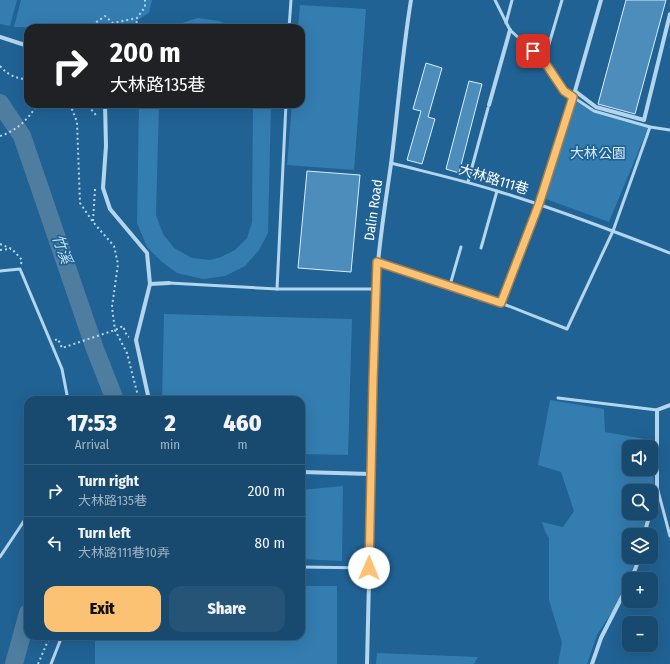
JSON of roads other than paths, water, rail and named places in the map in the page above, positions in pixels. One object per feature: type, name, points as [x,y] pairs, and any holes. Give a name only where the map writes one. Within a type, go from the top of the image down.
[{"type":"street","name":"Dalin Road","points":[[367,664],[377,262],[391,163],[404,41],[410,0]]},
{"type":"street","points":[[601,0],[575,91],[596,107],[644,120],[670,14]]},
{"type":"street","points":[[488,107],[510,30]]},
{"type":"street","points":[[0,37],[24,45]]},
{"type":"street","points":[[105,108],[106,146],[103,188],[110,209],[147,253],[150,284],[136,340],[148,396]]},
{"type":"street","points":[[150,284],[169,283]]},
{"type":"street","points":[[657,484],[657,410],[670,405]]},
{"type":"street","points":[[305,472],[371,474]]},
{"type":"street","points":[[592,664],[601,638],[622,597]]},
{"type":"lane","points":[[289,24],[290,0]]},
{"type":"lane","points":[[495,0],[510,30],[544,61],[564,91],[594,111],[650,127],[670,130]]},
{"type":"lane","points":[[506,23],[512,0]]},
{"type":"lane","points":[[544,61],[562,0]]},
{"type":"lane","points":[[501,303],[539,204],[573,97]]},
{"type":"lane","points":[[468,182],[488,107]]},
{"type":"lane","points":[[277,290],[286,108]]},
{"type":"lane","points":[[377,262],[450,285],[567,329],[613,231],[650,127]]},
{"type":"lane","name":"大林路111巷","points":[[391,163],[468,182],[539,204],[670,253]]},
{"type":"lane","points":[[481,248],[497,191]]},
{"type":"lane","points":[[450,285],[461,247]]},
{"type":"lane","points":[[0,271],[20,269],[62,369],[67,396]]},
{"type":"lane","points":[[169,283],[277,290],[376,289]]},
{"type":"lane","points":[[558,398],[657,410]]},
{"type":"lane","points":[[658,490],[670,536]]},
{"type":"lane","points":[[0,557],[24,521]]},
{"type":"lane","points":[[305,567],[369,568]]},
{"type":"lane","points":[[51,664],[60,640]]},
{"type":"waterway","name":"竹溪","points":[[0,103],[22,136],[95,349],[113,396]]},
{"type":"waterway","name":"竹溪","points":[[14,664],[24,628]]},
{"type":"park label","name":"大林公園","points":[[598,153]]}]
